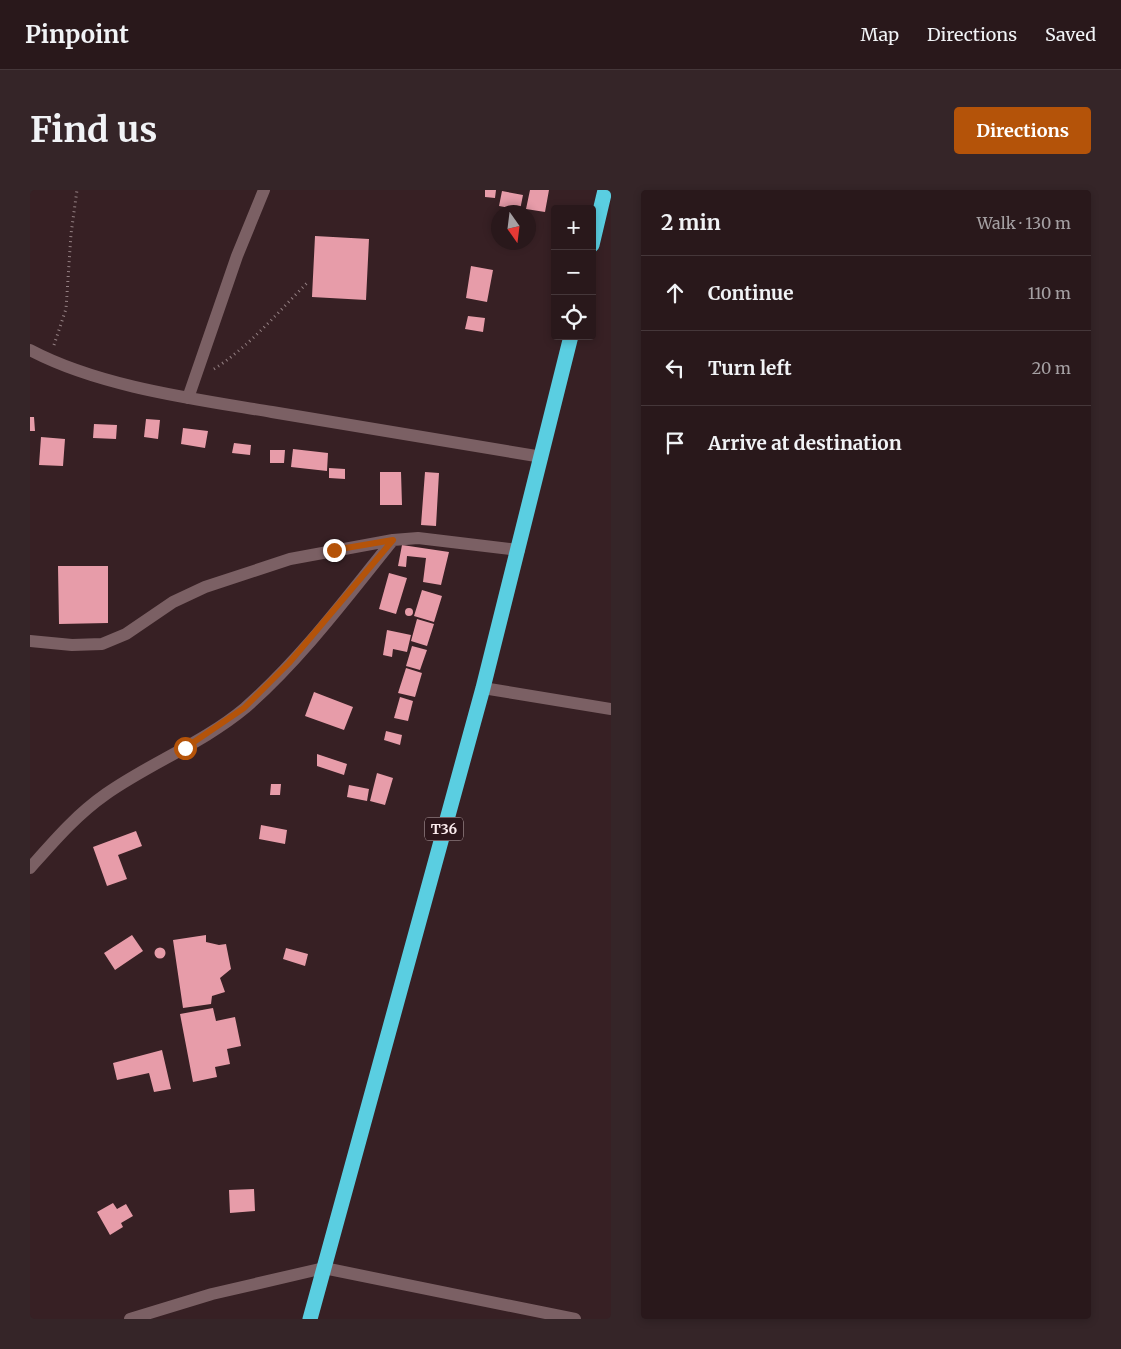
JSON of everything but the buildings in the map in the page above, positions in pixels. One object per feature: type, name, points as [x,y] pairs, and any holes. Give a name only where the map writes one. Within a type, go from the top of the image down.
[{"type":"highway","points":[[596,228],[605,190]]},
{"type":"highway","name":"T36","points":[[310,1319],[387,1046],[483,688],[570,340]]},
{"type":"street","points":[[188,398],[237,256],[264,190]]},
{"type":"street","points":[[30,350],[48,360],[100,377],[188,398],[542,457]]},
{"type":"street","points":[[30,641],[72,645],[102,644],[126,634],[173,602],[205,587],[290,559],[393,540],[418,538],[519,550]]},
{"type":"street","points":[[30,868],[70,822],[107,793],[185,748],[244,708],[289,663],[393,540]]},
{"type":"street","points":[[483,688],[611,709]]},
{"type":"street","points":[[130,1319],[212,1294],[324,1268],[575,1319]]},
{"type":"path","points":[[48,360],[66,309],[70,234],[77,190]]},
{"type":"path","points":[[194,381],[229,359],[309,281]]},
{"type":"route","points":[[185,748],[244,708],[289,663],[393,540],[334,550]]}]
